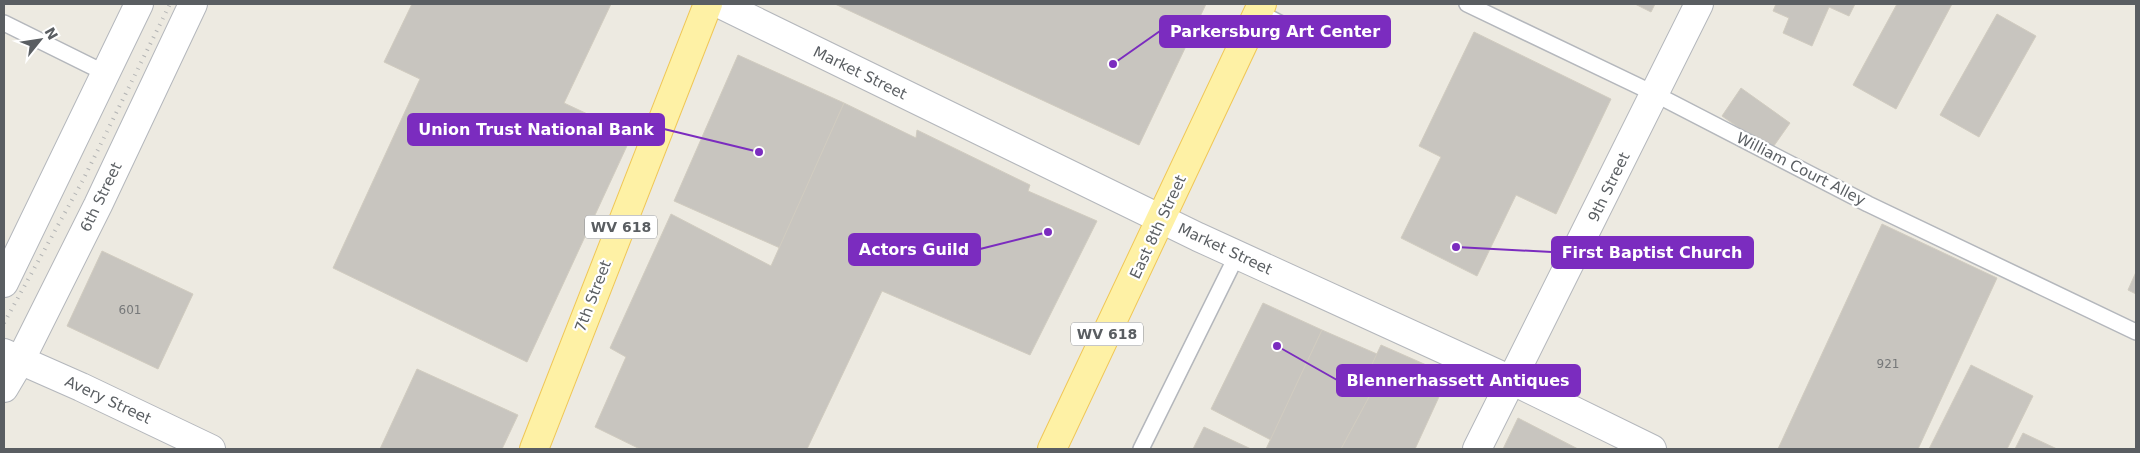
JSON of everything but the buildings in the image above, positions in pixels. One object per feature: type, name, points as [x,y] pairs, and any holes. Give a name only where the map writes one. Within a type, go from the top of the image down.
[{"type":"main road","name":"7th Street","points":[[534,449],[708,4]]},
{"type":"main road","name":"East 8th Street","points":[[1052,449],[1260,8]]},
{"type":"street","points":[[4,283],[139,4]]},
{"type":"street","name":"6th Street","points":[[4,388],[12,357],[98,204],[193,4]]},
{"type":"street","name":"Market Street","points":[[720,4],[1161,220],[1513,381],[1652,449]]},
{"type":"street","name":"9th Street","points":[[1476,449],[1513,381],[1699,4]]},
{"type":"street","name":"Avery Street","points":[[12,357],[211,449]]},
{"type":"lane","name":"William Court Alley","points":[[1467,4],[1655,94],[1868,204],[2136,332]]},
{"type":"lane","points":[[1260,8],[1311,39]]},
{"type":"lane","points":[[4,23],[105,74]]},
{"type":"lane","points":[[1141,449],[1237,256]]},
{"type":"railway","points":[[4,323],[83,180],[170,4]]},
{"type":"place","name":"Parkersburg Art Center","points":[[1113,64]]},
{"type":"place","name":"Union Trust National Bank","points":[[759,152]]},
{"type":"place","name":"Actors Guild","points":[[1048,232]]},
{"type":"place","name":"First Baptist Church","points":[[1456,247]]},
{"type":"place","name":"Blennerhassett Antiques","points":[[1277,346]]}]
